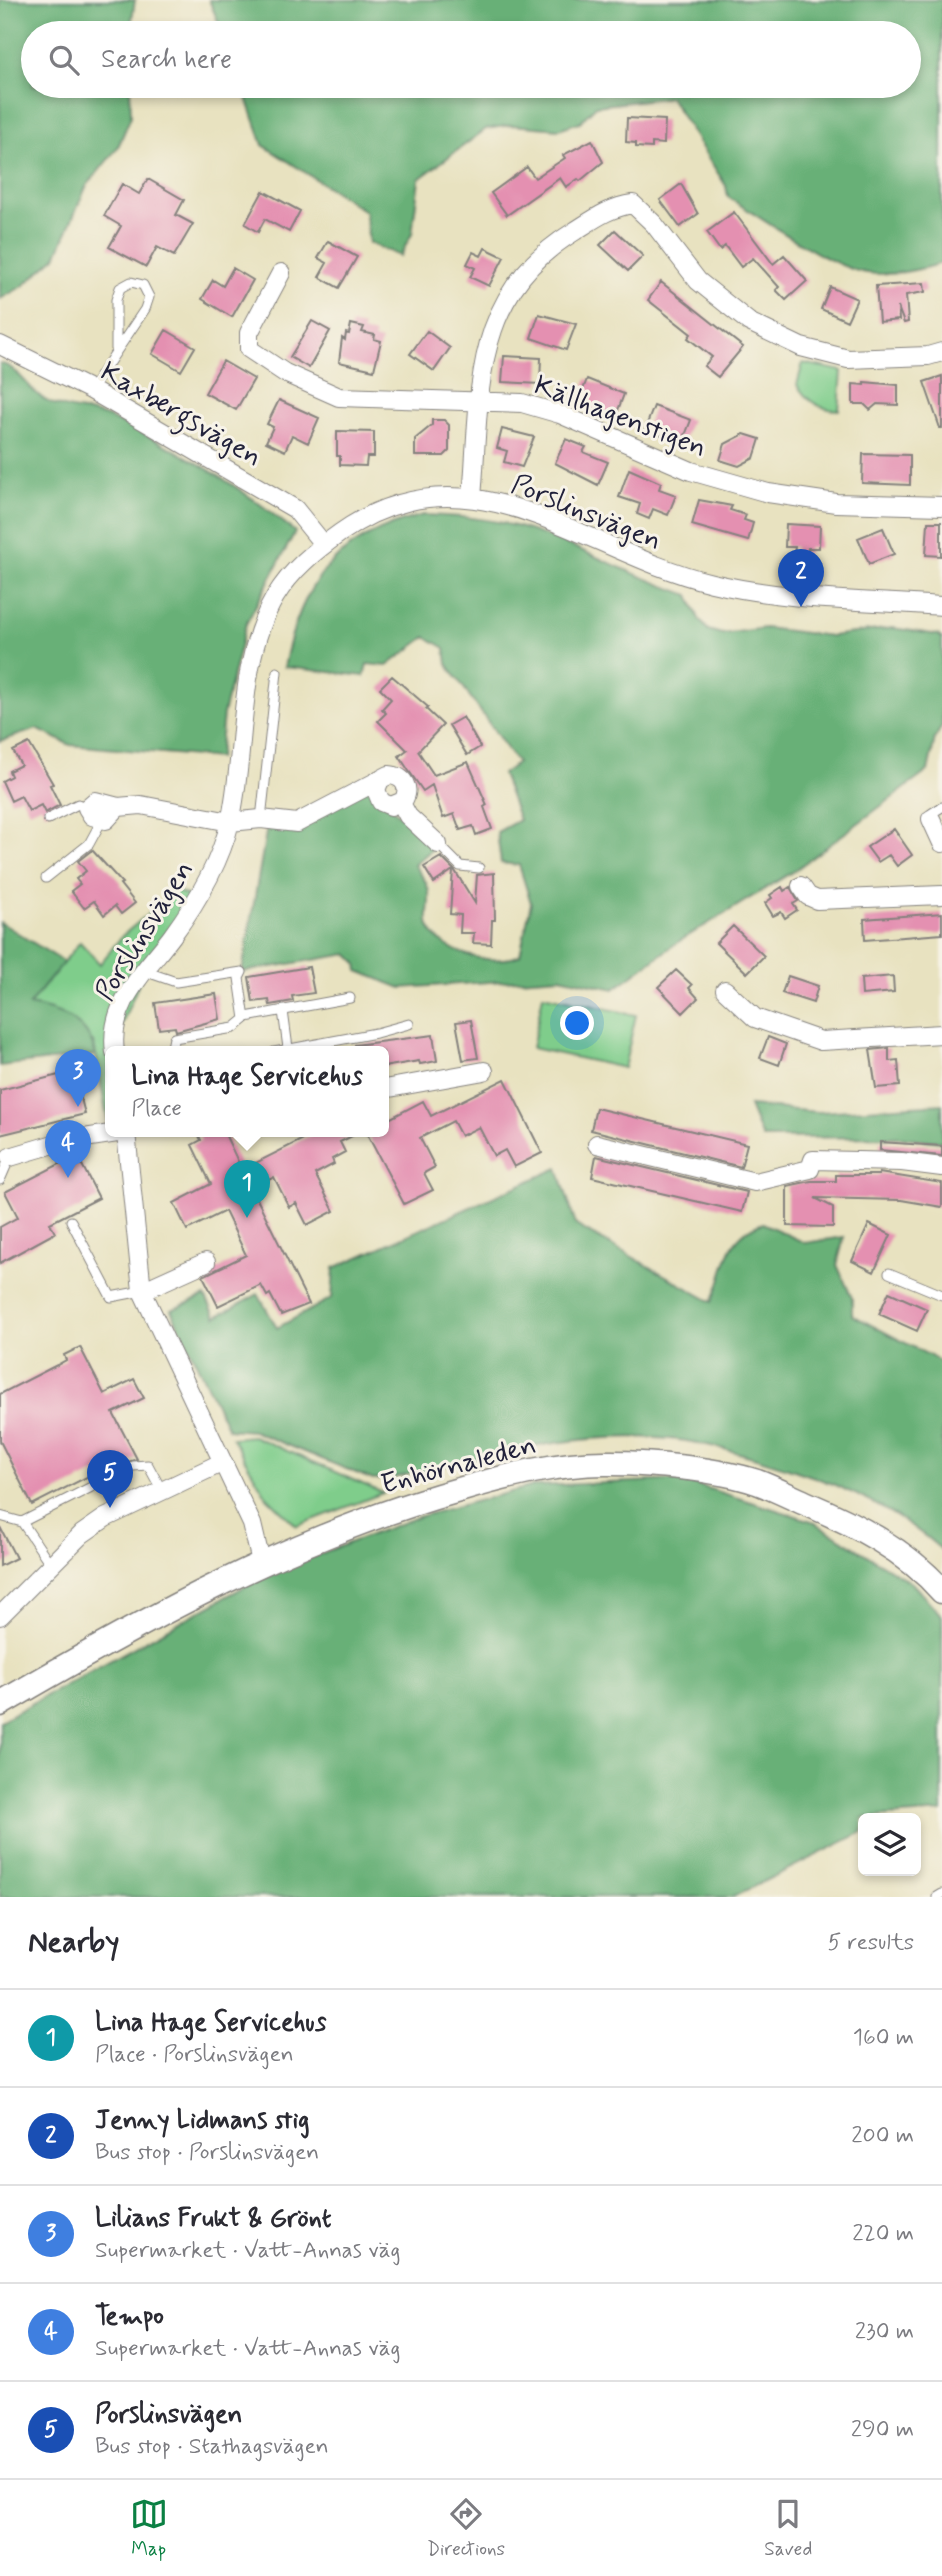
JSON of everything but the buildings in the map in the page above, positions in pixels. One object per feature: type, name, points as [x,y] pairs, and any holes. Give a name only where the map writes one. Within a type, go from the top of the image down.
[{"type":"street","points":[[472,498],[483,366],[492,325],[517,282],[552,245],[616,206],[633,204],[654,224],[698,281],[749,323],[801,347],[848,359],[928,356],[942,352]]},
{"type":"street","name":"Källhagenstigen","points":[[281,273],[249,332],[250,349],[285,373],[339,397],[480,399],[522,403],[560,414],[691,471],[768,493],[836,503],[942,506]]},
{"type":"street","name":"Kaxbergsvägen","points":[[0,345],[91,390],[295,509],[324,545]]},
{"type":"street","name":"Porslinsvägen","points":[[115,1046],[118,1013],[144,971],[196,900],[218,859],[230,822],[251,668],[261,629],[275,597],[295,571],[324,545],[355,523],[384,510],[416,501],[472,498],[499,501],[530,511],[624,554],[711,583],[769,596],[942,606]]},
{"type":"street","points":[[118,807],[109,818],[102,820],[92,816],[87,808],[95,801],[118,807],[141,805],[210,816],[230,822],[261,820],[297,823],[332,798],[380,780],[376,790],[381,802],[391,806],[401,803],[408,816],[439,844]]},
{"type":"street","points":[[937,813],[942,842]]},
{"type":"street","points":[[801,887],[808,896],[817,900],[942,895]]},
{"type":"street","points":[[725,990],[755,1018],[821,1041],[942,1034]]},
{"type":"street","points":[[389,1088],[484,1071]]},
{"type":"street","points":[[10,1157],[64,1141],[105,1135]]},
{"type":"street","points":[[126,1137],[142,1291],[252,1524],[261,1562]]},
{"type":"street","points":[[597,1143],[755,1182],[810,1169],[813,1160],[902,1162],[942,1167]]},
{"type":"street","points":[[142,1291],[206,1262]]},
{"type":"street","points":[[0,1616],[82,1534],[97,1523],[160,1489],[221,1463]]},
{"type":"street","name":"Enhörnaleden","points":[[0,1704],[97,1646],[261,1562],[412,1503],[531,1471],[608,1463],[680,1468],[755,1481],[868,1533],[923,1569],[942,1591]]},
{"type":"lane","points":[[91,390],[145,309],[149,297],[143,285],[131,282],[120,288],[116,300],[116,352]]},
{"type":"lane","points":[[261,820],[276,672]]},
{"type":"lane","points":[[48,819],[78,804],[87,808]]},
{"type":"lane","points":[[46,878],[89,844],[102,820]]},
{"type":"lane","points":[[439,844],[460,866],[479,868]]},
{"type":"lane","points":[[144,971],[176,982],[242,972],[239,978],[246,1017]]},
{"type":"lane","points":[[172,1046],[174,1038],[233,1028],[246,1017],[351,998]]},
{"type":"lane","points":[[283,1011],[288,1046]]},
{"type":"lane","points":[[300,1046],[376,1033],[409,1024]]},
{"type":"lane","points":[[0,1180],[10,1157]]},
{"type":"lane","points":[[71,1221],[111,1297],[142,1291]]},
{"type":"lane","points":[[889,1273],[942,1295]]},
{"type":"lane","points":[[22,1522],[134,1466],[148,1465],[160,1489]]},
{"type":"lane","points":[[0,1516],[22,1522],[51,1565]]},
{"type":"lane","points":[[937,1897],[942,1894]]},
{"type":"green space","points":[[0,0],[135,0],[132,21],[21,21],[21,98],[130,98],[131,116],[118,147],[86,187],[56,257],[23,286],[0,299]]},
{"type":"green space","points":[[209,0],[942,0],[942,263],[895,273],[867,273],[835,262],[796,241],[728,197],[726,186],[671,98],[921,98],[921,21],[218,21]]},
{"type":"green space","points":[[247,98],[662,98],[596,106],[580,122],[559,129],[511,125],[486,129],[419,179],[412,234],[400,256],[369,243],[365,211],[263,145]]},
{"type":"green space","points":[[0,363],[19,374],[45,400],[112,419],[185,456],[253,499],[295,532],[246,624],[223,714],[219,758],[70,745],[37,729],[0,741]]},
{"type":"green space","points":[[803,363],[842,371],[839,410],[820,406],[801,391],[797,385]]},
{"type":"green space","points":[[423,515],[495,521],[562,542],[689,595],[699,619],[708,630],[722,634],[765,628],[831,636],[893,628],[938,635],[942,639],[942,726],[935,738],[928,771],[794,871],[675,944],[614,989],[560,977],[401,988],[358,971],[357,963],[348,954],[242,972],[268,821],[282,823],[380,780],[387,805],[438,844],[414,865],[428,888],[428,922],[435,936],[456,951],[469,956],[496,959],[520,955],[531,903],[519,865],[501,863],[497,832],[519,820],[502,774],[517,763],[447,664],[445,648],[426,637],[387,666],[367,664],[364,676],[284,667],[291,636],[301,610],[327,567],[345,550],[367,536]]},
{"type":"green space","points":[[176,891],[196,899],[144,971],[113,1046],[105,1046],[105,1106],[94,1043],[28,1005],[80,942],[100,964],[122,936]]},
{"type":"green space","points":[[0,922],[64,962],[29,1005],[51,1010],[71,1019],[87,1034],[95,1055],[0,1066]]},
{"type":"green space","points":[[543,995],[636,1015],[624,1068],[532,1048]]},
{"type":"green space","points":[[942,1104],[942,1142],[901,1137],[762,1138],[749,1106],[819,1112]]},
{"type":"green space","points":[[558,1168],[576,1225],[712,1302],[733,1245],[750,1229],[763,1223],[805,1243],[844,1237],[837,1265],[852,1298],[852,1315],[942,1362],[942,1550],[908,1524],[872,1502],[833,1484],[754,1457],[686,1441],[649,1438],[575,1440],[502,1452],[394,1478],[373,1480],[253,1431],[228,1429],[171,1310],[205,1296],[216,1317],[258,1294],[277,1328],[332,1298],[334,1268]]},
{"type":"green space","points":[[253,1436],[383,1493],[297,1526],[267,1497],[232,1438]]},
{"type":"green space","points":[[681,1480],[812,1521],[912,1583],[942,1616],[942,1812],[858,1813],[858,1834],[733,1897],[0,1897],[0,1721],[269,1573],[418,1517],[533,1486]]},
{"type":"place","name":"Jenny Lidmans stig","points":[[801,607]]},
{"type":"place","name":"Lilians Frukt & Grönt","points":[[78,1107]]},
{"type":"place","name":"Tempo","points":[[68,1178]]},
{"type":"place","name":"Lina Hage Servicehus","points":[[247,1218]]},
{"type":"place","name":"Porslinsvägen","points":[[110,1508]]}]
